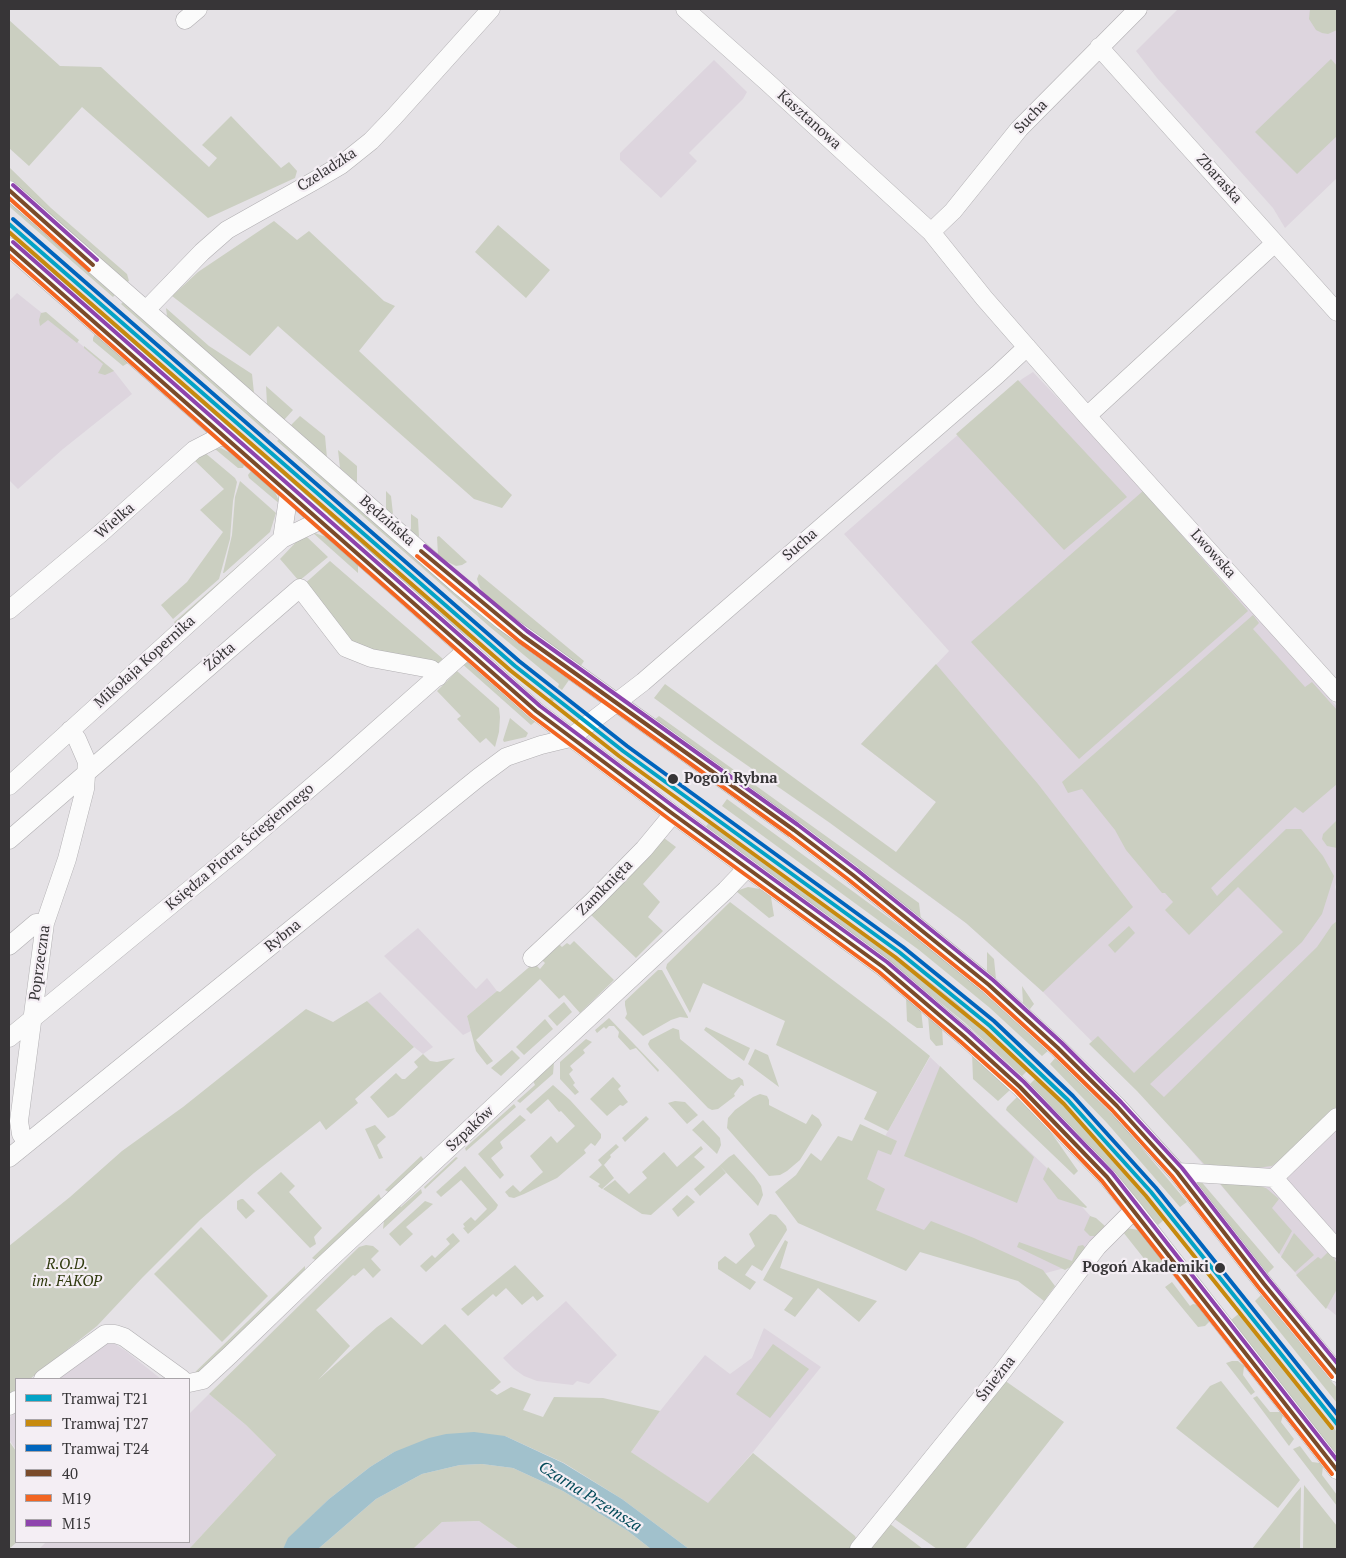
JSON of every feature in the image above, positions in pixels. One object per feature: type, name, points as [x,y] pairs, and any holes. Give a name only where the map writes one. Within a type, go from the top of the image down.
[{"type":"street","name":"Czeladzka","points":[[146,310],[202,252],[227,230],[314,181],[341,164],[371,141],[491,9]]},
{"type":"street","name":"Kasztanowa","points":[[685,9],[931,232]]},
{"type":"street","name":"Sucha","points":[[931,232],[953,210],[1019,129],[1138,9]]},
{"type":"street","name":"Zbaraska","points":[[1099,47],[1275,242],[1334,302]]},
{"type":"street","name":"Będzińska","points":[[9,190],[459,585],[523,636],[809,841],[989,985],[1111,1099],[1177,1172],[1264,1284],[1337,1373]]},
{"type":"street","name":"Lwowska","points":[[931,232],[984,298],[1087,416],[1337,694]]},
{"type":"street","points":[[1087,416],[1275,242]]},
{"type":"street","points":[[9,247],[536,711],[673,814],[883,967],[1020,1087],[1107,1177],[1337,1470]]},
{"type":"street","name":"Sucha","points":[[570,738],[643,682],[997,376],[1027,347]]},
{"type":"street","name":"Wielka","points":[[9,610],[101,533],[194,450],[223,436]]},
{"type":"street","points":[[282,539],[289,492]]},
{"type":"street","name":"Mikołaja Kopernika","points":[[9,786],[282,539],[320,520]]},
{"type":"street","name":"Żółta","points":[[9,840],[300,588],[346,648],[371,658],[432,669],[438,677]]},
{"type":"street","name":"Księdza Piotra Ściegiennego","points":[[9,1038],[239,849],[467,650]]},
{"type":"street","name":"Poprzeczna","points":[[27,1143],[21,1134],[19,1121],[45,923],[67,859],[85,790],[87,762],[77,739],[70,730]]},
{"type":"street","name":"Rybna","points":[[9,1158],[492,767],[506,757],[541,745],[570,738]]},
{"type":"street","name":"Zamknięta","points":[[532,958],[593,901],[644,849],[673,814]]},
{"type":"street","name":"Szpaków","points":[[190,1383],[203,1380],[210,1374],[325,1263],[726,890],[747,868]]},
{"type":"street","points":[[9,946],[36,923],[45,923]]},
{"type":"street","points":[[1274,1178],[1337,1117]]},
{"type":"street","points":[[1177,1172],[1274,1178],[1335,1246]]},
{"type":"street","name":"Śnieżna","points":[[859,1549],[999,1376],[1098,1247],[1134,1210]]},
{"type":"street","points":[[44,1378],[105,1334],[115,1334],[124,1337],[181,1378]]},
{"type":"shaded area","points":[[1178,9],[1337,9],[1337,178],[1285,228],[1273,208],[1157,78],[1136,51]]},
{"type":"shaded area","points":[[714,60],[747,92],[743,99],[689,153],[697,161],[661,198],[620,160],[620,153]]},
{"type":"shaded area","points":[[17,293],[114,371],[132,394],[63,449],[18,489],[9,480],[9,301]]},
{"type":"shaded area","points":[[1033,372],[1145,490],[1337,707],[1337,879],[1335,887],[1337,896],[1337,1316],[1321,1303],[1138,1088],[1043,992],[966,923],[888,866],[936,802],[861,744],[949,651],[844,534],[1022,379]]},
{"type":"shaded area","points":[[418,928],[476,989],[487,978],[497,991],[467,1016],[471,1031],[463,1035],[384,956]]},
{"type":"shaded area","points":[[380,992],[433,1047],[423,1054],[367,1001]]},
{"type":"shaded area","points":[[930,1057],[1048,1169],[1103,1230],[1072,1266],[1046,1273],[973,1254],[846,1205]]},
{"type":"shaded area","points":[[566,1301],[617,1355],[589,1384],[577,1381],[573,1385],[537,1381],[524,1376],[503,1358]]},
{"type":"shaded area","points":[[764,1328],[821,1367],[753,1452],[708,1504],[631,1452],[660,1411],[705,1355],[730,1374],[752,1358]]},
{"type":"shaded area","points":[[106,1344],[115,1344],[160,1378],[60,1378]]},
{"type":"shaded area","points":[[209,1394],[246,1425],[276,1455],[189,1549],[39,1549],[45,1543],[190,1543],[190,1413]]},
{"type":"shaded area","points":[[15,1413],[15,1448],[9,1439],[9,1418]]},
{"type":"shaded area","points":[[479,1521],[519,1549],[413,1549],[442,1522]]},
{"type":"green space","points":[[1310,9],[1337,9],[1337,30],[1328,34],[1316,30],[1309,19]]},
{"type":"green space","points":[[9,20],[60,66],[101,67],[209,167],[217,158],[202,145],[231,116],[281,168],[289,162],[297,171],[295,178],[208,218],[82,107],[29,166],[9,148]]},
{"type":"green space","points":[[1331,59],[1337,66],[1337,136],[1297,174],[1255,132]]},
{"type":"green space","points":[[9,167],[51,208],[127,274],[129,281],[127,282],[9,179]]},
{"type":"green space","points":[[9,202],[115,295],[113,297],[12,209],[9,206]]},
{"type":"green space","points":[[274,221],[297,240],[309,231],[384,301],[395,306],[359,351],[512,495],[502,508],[474,499],[278,326],[250,356],[172,296],[198,272]]},
{"type":"green space","points":[[498,225],[550,270],[526,298],[475,252]]},
{"type":"green space","points":[[9,231],[101,311],[98,314],[9,235]]},
{"type":"green space","points":[[123,302],[271,431],[269,434],[121,304]]},
{"type":"green space","points":[[166,308],[209,346],[252,374],[254,393],[170,320],[167,316]]},
{"type":"green space","points":[[46,312],[79,340],[77,343],[48,320],[40,326],[41,313]]},
{"type":"green space","points":[[109,318],[257,448],[255,451],[106,321]]},
{"type":"green space","points":[[95,334],[128,363],[123,366],[93,341]]},
{"type":"green space","points":[[84,346],[114,371],[105,375],[98,373],[103,364]]},
{"type":"green space","points":[[1018,380],[1127,497],[1064,550],[956,434]]},
{"type":"green space","points":[[266,386],[293,410],[284,420],[267,404]]},
{"type":"green space","points":[[300,416],[325,436],[327,458],[291,425]]},
{"type":"green space","points":[[280,438],[475,609],[517,643],[569,680],[562,690],[558,687],[559,684],[490,627],[277,441]]},
{"type":"green space","points":[[221,448],[244,465],[243,468],[238,468],[215,449]]},
{"type":"green space","points":[[338,450],[357,466],[357,483],[340,468]]},
{"type":"green space","points":[[204,452],[235,478],[237,482],[233,501],[230,539],[219,579],[173,619],[161,605],[187,582],[223,532],[200,510],[224,489],[193,459]]},
{"type":"green space","points":[[265,455],[492,653],[549,699],[551,697],[554,700],[550,704],[463,633],[263,458]]},
{"type":"green space","points":[[251,471],[275,492],[281,505],[249,478],[248,475]]},
{"type":"green space","points":[[240,481],[276,513],[270,532],[223,573],[232,535],[235,497]]},
{"type":"green space","points":[[386,491],[391,496],[393,514],[386,509]]},
{"type":"green space","points":[[1143,491],[1248,611],[1079,759],[971,642]]},
{"type":"green space","points":[[411,514],[418,519],[419,537],[411,531]]},
{"type":"green space","points":[[312,532],[326,537],[358,565],[358,573]]},
{"type":"green space","points":[[439,536],[467,562],[456,566],[440,558],[438,555],[437,537]]},
{"type":"green space","points":[[307,537],[328,557],[299,581],[280,559],[297,541]]},
{"type":"green space","points":[[270,538],[176,625],[174,622]]},
{"type":"green space","points":[[330,561],[443,659],[434,667],[361,650],[330,621],[301,587]]},
{"type":"green space","points":[[479,574],[584,661],[580,667],[520,624],[487,597],[480,588],[477,579]]},
{"type":"green space","points":[[1253,615],[1259,623],[1253,629],[1305,687],[1312,682],[1337,710],[1337,784],[1303,813],[1295,807],[1211,888],[1217,896],[1286,829],[1301,829],[1323,856],[1334,876],[1322,914],[1302,942],[1150,1084],[1164,1097],[1317,947],[1332,925],[1337,921],[1337,1106],[1291,1151],[1272,1166],[1248,1169],[1204,1164],[1137,1091],[1089,1044],[1098,1036],[1134,1073],[1283,932],[1238,887],[1189,935],[1165,910],[1173,902],[1165,893],[1162,893],[1126,850],[1115,830],[1082,789],[1068,793],[1062,782]]},
{"type":"green space","points":[[466,661],[536,721],[531,725],[460,662]]},
{"type":"green space","points":[[936,664],[1038,784],[1133,907],[1043,992],[966,923],[830,823],[654,698],[665,684],[896,852],[936,802],[861,744]]},
{"type":"green space","points":[[457,671],[499,708],[499,732],[495,747],[486,738],[480,743],[457,719],[461,716],[437,691]]},
{"type":"green space","points":[[659,716],[919,903],[921,920],[851,862],[654,720]]},
{"type":"green space","points":[[510,718],[528,733],[526,737],[504,742]]},
{"type":"green space","points":[[727,799],[930,948],[974,983],[1049,1050],[1042,1056],[990,1008],[919,950],[722,806]]},
{"type":"green space","points":[[1337,820],[1337,848],[1327,846],[1322,839],[1323,834]]},
{"type":"green space","points":[[710,821],[897,956],[959,1005],[1029,1069],[1022,1076],[964,1022],[890,962],[705,828]]},
{"type":"green space","points":[[664,838],[676,847],[643,884],[660,902],[648,917],[663,931],[636,958],[589,913]]},
{"type":"green space","points":[[748,887],[760,889],[771,897],[774,916],[769,918],[736,891]]},
{"type":"green space","points":[[730,902],[930,1056],[888,1131],[864,1119],[877,1092],[776,1045],[785,1021],[703,983],[690,1013],[666,968],[667,964]]},
{"type":"green space","points":[[1129,926],[1135,933],[1115,953],[1108,945]]},
{"type":"green space","points":[[574,941],[614,980],[580,1013],[564,995],[559,999],[540,979],[476,1040],[493,1061],[487,1065],[476,1051],[467,1016],[497,991],[500,992],[534,963],[540,969],[545,963],[540,958],[557,942],[562,947],[567,943],[570,945]]},
{"type":"green space","points":[[987,952],[994,959],[996,979],[987,971]]},
{"type":"green space","points":[[658,970],[662,970],[688,1018],[680,1017],[671,1020],[643,1036],[625,1018],[627,1014],[625,1001]]},
{"type":"green space","points":[[1022,986],[1034,1004],[1030,1009],[1023,1003]]},
{"type":"green space","points":[[906,997],[921,1010],[923,1028],[917,1028],[907,1021]]},
{"type":"green space","name":"R.O.D. im. FAKOP","points":[[367,1001],[414,1047],[355,1099],[358,1103],[326,1130],[320,1121],[254,1173],[200,1220],[97,1326],[31,1378],[15,1378],[15,1391],[9,1396],[9,1246],[70,1197],[122,1151],[183,1107],[306,1009],[333,1022]]},
{"type":"green space","points":[[564,1002],[572,1012],[557,1026],[548,1016]]},
{"type":"green space","points":[[928,1016],[942,1027],[943,1045],[936,1046],[930,1039]]},
{"type":"green space","points":[[609,1018],[659,1070],[658,1072],[636,1048],[630,1050],[618,1037],[619,1032],[614,1026],[609,1026],[606,1029],[604,1027],[597,1033],[595,1030]]},
{"type":"green space","points":[[545,1019],[553,1029],[524,1055],[516,1047]]},
{"type":"green space","points":[[706,1027],[750,1048],[744,1061],[704,1030]]},
{"type":"green space","points":[[673,1028],[679,1030],[680,1039],[728,1078],[732,1080],[739,1077],[743,1080],[744,1086],[741,1085],[734,1094],[735,1096],[718,1109],[712,1110],[708,1108],[650,1048],[648,1044],[650,1040]]},
{"type":"green space","points":[[586,1039],[592,1042],[583,1050],[585,1053],[570,1066],[573,1070],[569,1074],[575,1083],[573,1085],[579,1092],[575,1095],[560,1079],[560,1062]]},
{"type":"green space","points":[[755,1049],[768,1055],[779,1087],[748,1064]]},
{"type":"green space","points":[[512,1050],[520,1058],[501,1076],[491,1068]]},
{"type":"green space","points":[[972,1053],[1010,1090],[998,1101],[973,1079]]},
{"type":"green space","points":[[423,1054],[430,1061],[437,1062],[455,1058],[394,1115],[388,1118],[370,1097],[396,1073],[402,1079],[405,1079],[418,1067],[414,1062]]},
{"type":"green space","points":[[1056,1057],[1125,1128],[1187,1202],[1180,1207],[1107,1123],[1050,1064]]},
{"type":"green space","points":[[554,1062],[553,1074],[520,1103],[517,1101],[535,1085],[533,1081]]},
{"type":"green space","points":[[940,1066],[1034,1157],[1017,1203],[904,1156]]},
{"type":"green space","points":[[613,1077],[621,1086],[618,1089],[628,1102],[623,1106],[620,1105],[607,1116],[590,1099]]},
{"type":"green space","points":[[1037,1077],[1105,1148],[1166,1218],[1158,1225],[1101,1159],[1030,1084]]},
{"type":"green space","points":[[553,1085],[570,1100],[601,1134],[601,1138],[595,1146],[591,1143],[584,1150],[586,1153],[557,1178],[514,1198],[509,1197],[505,1192],[513,1185],[520,1192],[543,1172],[530,1156],[551,1136],[557,1143],[575,1126],[548,1099],[531,1114],[526,1109]]},
{"type":"green space","points":[[760,1094],[767,1096],[769,1105],[806,1124],[812,1114],[819,1119],[822,1125],[800,1160],[780,1175],[769,1176],[727,1128],[728,1118],[735,1110]]},
{"type":"green space","points":[[1017,1097],[1050,1131],[1078,1171],[1074,1175],[1006,1110]]},
{"type":"green space","points":[[675,1101],[685,1102],[698,1115],[687,1124],[668,1103]]},
{"type":"green space","points":[[514,1104],[516,1107],[466,1151],[465,1148]]},
{"type":"green space","points":[[520,1115],[526,1120],[500,1142],[503,1148],[491,1158],[504,1175],[500,1179],[478,1154]]},
{"type":"green space","points":[[646,1116],[649,1119],[625,1142],[622,1138]]},
{"type":"green space","points":[[703,1120],[720,1138],[721,1145],[717,1154],[692,1130]]},
{"type":"green space","points":[[860,1124],[897,1141],[891,1155],[878,1150],[867,1179],[885,1189],[876,1210],[924,1230],[931,1221],[974,1238],[1043,1270],[1055,1286],[1044,1301],[1018,1281],[920,1252],[906,1271],[798,1223],[775,1192],[796,1175],[811,1153],[821,1161],[838,1136],[852,1141]]},
{"type":"green space","points":[[375,1125],[386,1137],[377,1145],[383,1158],[379,1159],[365,1129]]},
{"type":"green space","points":[[616,1144],[619,1147],[610,1155],[611,1157],[604,1165],[614,1178],[602,1189],[598,1186],[600,1184],[589,1177],[602,1165],[598,1160]]},
{"type":"green space","points":[[701,1146],[703,1149],[694,1157],[705,1167],[651,1215],[642,1214],[603,1189],[615,1180],[629,1194],[647,1178],[642,1172],[664,1152],[677,1167]]},
{"type":"green space","points":[[734,1154],[761,1186],[763,1195],[758,1206],[720,1166],[726,1173],[700,1196],[694,1189],[729,1157]]},
{"type":"green space","points":[[421,1156],[425,1161],[390,1193],[385,1190]]},
{"type":"green space","points":[[456,1157],[458,1158],[425,1189],[424,1187]]},
{"type":"green space","points":[[465,1166],[498,1205],[468,1234],[463,1228],[465,1227],[463,1224],[471,1217],[475,1221],[487,1209],[461,1180],[441,1197],[436,1192]]},
{"type":"green space","points":[[1048,1167],[1086,1208],[1058,1199],[1043,1179]]},
{"type":"green space","points":[[281,1172],[295,1186],[289,1192],[322,1228],[314,1237],[316,1244],[310,1248],[257,1193]]},
{"type":"green space","points":[[1199,1179],[1274,1267],[1267,1274],[1196,1185],[1195,1181]]},
{"type":"green space","points":[[1217,1180],[1257,1185],[1266,1188],[1279,1199],[1272,1208],[1292,1231],[1279,1254]]},
{"type":"green space","points":[[421,1189],[422,1193],[383,1229],[384,1220],[398,1204],[401,1207]]},
{"type":"green space","points":[[379,1194],[382,1201],[317,1261],[312,1258]]},
{"type":"green space","points":[[687,1195],[695,1202],[678,1217],[672,1209]]},
{"type":"green space","points":[[241,1199],[255,1211],[246,1219],[237,1209],[237,1201]]},
{"type":"green space","points":[[425,1201],[433,1204],[406,1227],[413,1234],[400,1246],[389,1234]]},
{"type":"green space","points":[[770,1214],[776,1215],[786,1226],[787,1230],[762,1271],[752,1265],[745,1275],[756,1282],[750,1290],[718,1269],[718,1262],[725,1256],[736,1264],[755,1246],[749,1234]]},
{"type":"green space","points":[[1090,1216],[1096,1218],[1105,1226],[1095,1236],[1090,1236],[1084,1230]]},
{"type":"green space","points":[[201,1227],[268,1296],[222,1342],[154,1274]]},
{"type":"green space","points":[[1127,1228],[1138,1230],[1164,1260],[1163,1270],[1157,1275],[1123,1232]]},
{"type":"green space","points":[[453,1233],[460,1241],[426,1272],[420,1266],[432,1255],[435,1258],[450,1244],[446,1239]]},
{"type":"green space","points":[[1294,1233],[1314,1255],[1295,1272],[1281,1257]]},
{"type":"green space","points":[[785,1240],[788,1242],[780,1268],[877,1301],[859,1322],[818,1288],[795,1317],[784,1310],[793,1298],[763,1280]]},
{"type":"green space","points":[[1019,1242],[1072,1261],[1078,1246],[1083,1245],[1087,1250],[1077,1263],[1065,1270],[1017,1247]]},
{"type":"green space","points":[[373,1246],[379,1251],[371,1259],[381,1270],[373,1278],[364,1268],[355,1276],[353,1275],[316,1310],[350,1346],[318,1380],[377,1327],[391,1317],[422,1345],[445,1324],[501,1382],[490,1390],[497,1395],[511,1387],[531,1394],[523,1410],[543,1417],[554,1397],[603,1398],[660,1411],[631,1452],[708,1503],[753,1453],[855,1536],[861,1549],[689,1549],[622,1499],[564,1463],[505,1436],[394,1452],[370,1467],[329,1499],[289,1538],[283,1549],[189,1549],[276,1455],[246,1425],[209,1394],[359,1247]]},
{"type":"green space","points":[[1330,1250],[1337,1264],[1337,1289],[1326,1309],[1296,1275],[1318,1257],[1321,1259]]},
{"type":"green space","points":[[515,1265],[544,1296],[537,1301],[533,1296],[522,1305],[506,1288],[496,1297],[493,1294],[468,1316],[461,1309]]},
{"type":"green space","points":[[305,1266],[305,1271],[205,1371],[191,1376]]},
{"type":"green space","points":[[1172,1282],[1190,1306],[1193,1304],[1199,1305],[1210,1321],[1205,1326],[1198,1327],[1165,1287]]},
{"type":"green space","points":[[1261,1295],[1337,1388],[1337,1403],[1255,1301]]},
{"type":"green space","points":[[1241,1312],[1337,1432],[1337,1457],[1231,1320]]},
{"type":"green space","points":[[773,1344],[809,1369],[770,1418],[736,1394]]},
{"type":"green space","points":[[1238,1361],[1244,1366],[1243,1375],[1255,1392],[1251,1395],[1226,1363]]},
{"type":"green space","points":[[1004,1380],[1064,1422],[965,1549],[937,1549],[893,1518]]},
{"type":"green space","points":[[1221,1381],[1300,1480],[1278,1508],[1176,1428],[1210,1386]]},
{"type":"green space","points":[[1257,1396],[1270,1412],[1281,1412],[1283,1415],[1281,1422],[1294,1439],[1289,1446],[1253,1398]]},
{"type":"green space","points":[[9,1441],[15,1450],[16,1543],[9,1549]]},
{"type":"green space","points":[[1300,1446],[1312,1462],[1320,1463],[1323,1466],[1322,1475],[1337,1495],[1337,1506],[1293,1449]]},
{"type":"green space","points":[[482,1464],[513,1468],[563,1491],[628,1531],[651,1549],[519,1549],[479,1521],[442,1522],[413,1549],[318,1549],[376,1499],[422,1474],[460,1465]]},
{"type":"green space","points":[[1304,1485],[1337,1526],[1337,1549],[1303,1549]]},
{"type":"green space","points":[[1301,1487],[1300,1549],[1252,1549],[1295,1494]]},
{"type":"green space","points":[[889,1523],[923,1549],[869,1549]]},
{"type":"water","name":"Czarna Przemsza","points":[[474,1432],[505,1436],[563,1463],[622,1499],[689,1549],[651,1549],[628,1531],[563,1491],[513,1468],[482,1464],[460,1465],[422,1474],[376,1499],[318,1549],[283,1549],[288,1538],[329,1499],[370,1467],[394,1452],[429,1438],[446,1434]]},
{"type":"tram line","name":"T24","points":[[13,219],[519,661],[627,746],[903,947],[994,1021],[1073,1096],[1156,1188],[1337,1414]]},
{"type":"tram line","name":"T21","points":[[9,224],[515,666],[623,751],[899,952],[990,1026],[1068,1100],[1151,1192],[1337,1424]]},
{"type":"tram line","name":"T27","points":[[9,232],[511,671],[619,756],[895,957],[986,1031],[1064,1104],[1146,1196],[1332,1428]]},
{"type":"transit line","name":"M15","points":[[13,185],[97,260]]},
{"type":"transit line","name":"40","points":[[9,190],[93,265]]},
{"type":"transit line","name":"M19","points":[[9,198],[89,270]]},
{"type":"transit line","name":"M15","points":[[13,242],[540,706],[677,809],[887,962],[1024,1082],[1112,1173],[1337,1460]]},
{"type":"transit line","name":"40","points":[[9,247],[536,711],[673,814],[883,967],[1020,1087],[1107,1177],[1337,1470]]},
{"type":"transit line","name":"M19","points":[[9,255],[532,716],[669,819],[879,972],[1016,1091],[1102,1181],[1332,1474]]},
{"type":"transit line","name":"M15","points":[[425,546],[527,631],[798,825],[993,980],[1062,1043],[1121,1102],[1182,1168],[1269,1280],[1337,1363]]},
{"type":"transit line","name":"40","points":[[421,551],[523,636],[794,830],[989,985],[1058,1048],[1117,1106],[1177,1172],[1264,1284],[1337,1373]]},
{"type":"transit line","name":"M19","points":[[417,556],[519,641],[790,835],[985,990],[1054,1053],[1112,1110],[1172,1176],[1259,1288],[1332,1377]]},
{"type":"place","name":"Pogoń Rybna","points":[[673,779]]},
{"type":"place","name":"Pogoń Akademiki","points":[[1220,1268]]}]
